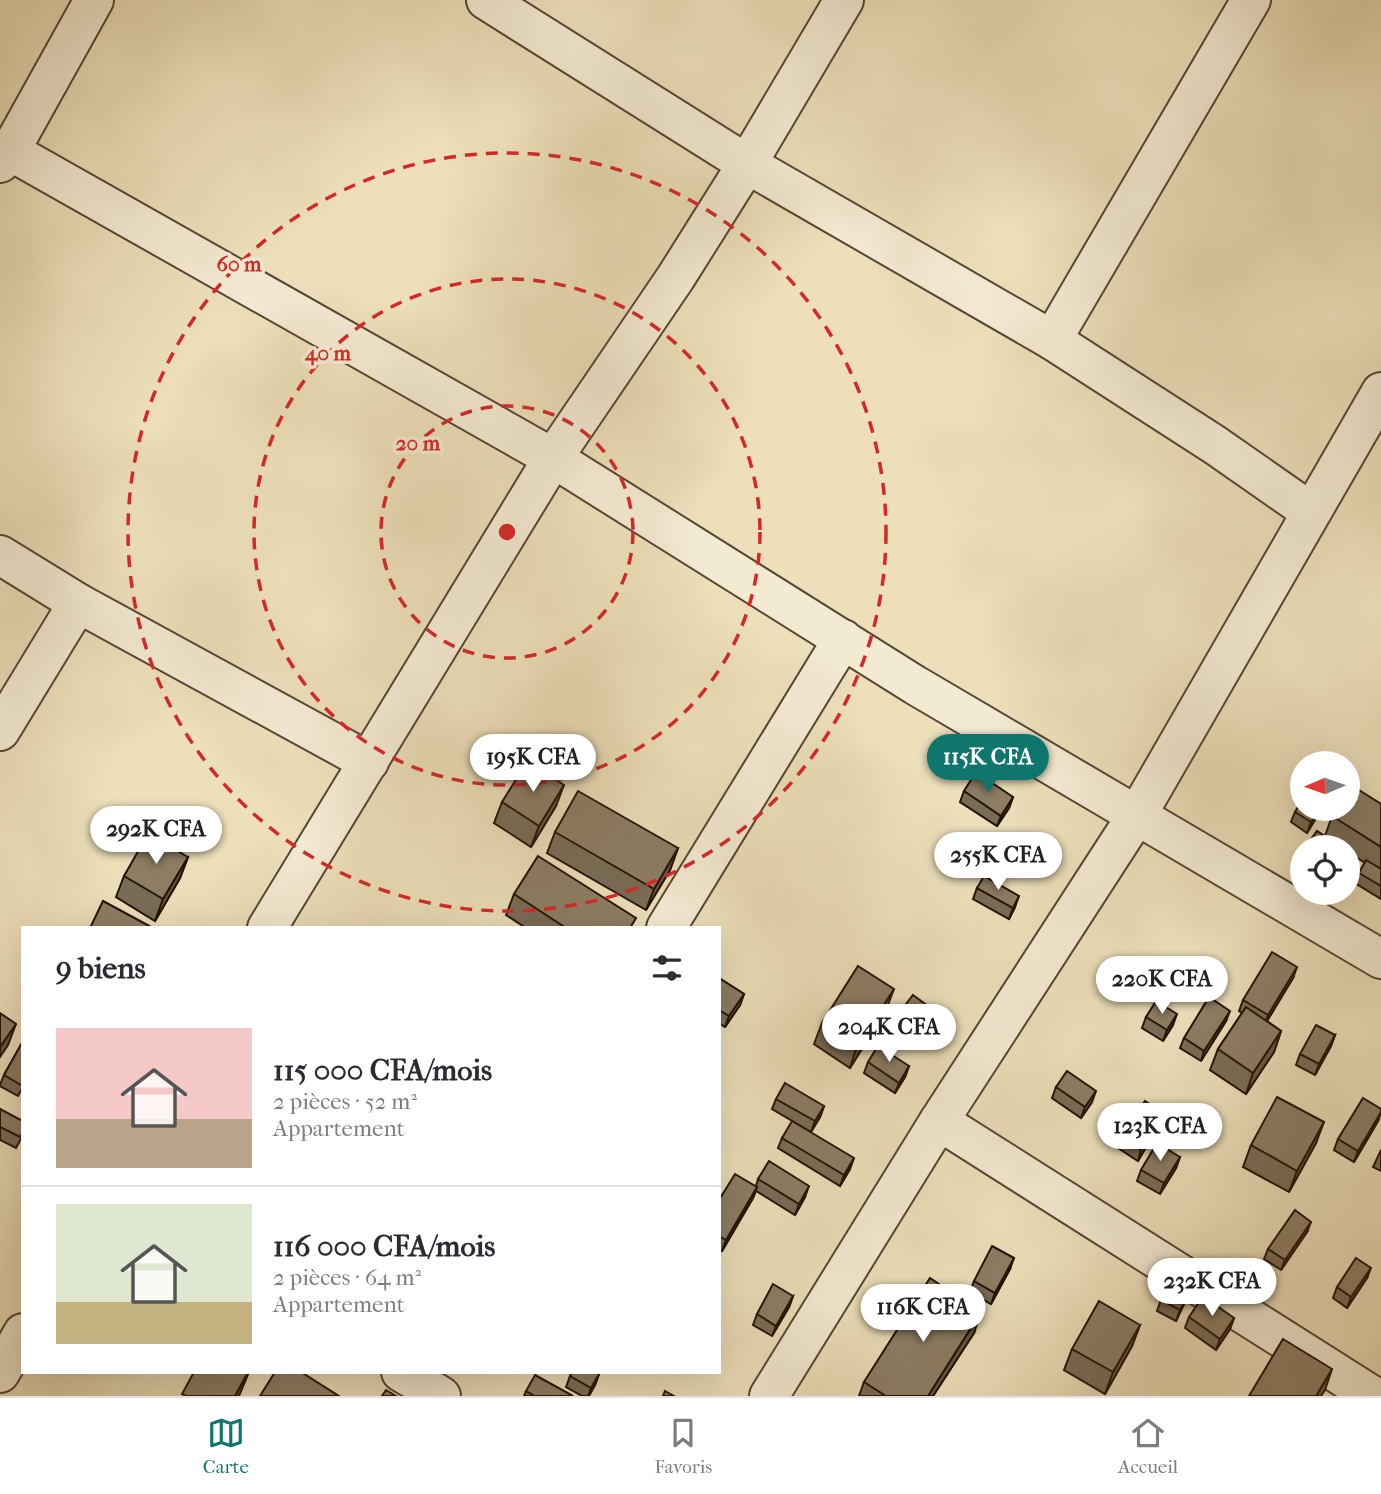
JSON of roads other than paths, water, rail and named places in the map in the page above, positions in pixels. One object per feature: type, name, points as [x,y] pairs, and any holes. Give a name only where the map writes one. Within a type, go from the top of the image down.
[{"type":"street","points":[[94,0],[5,157],[553,458],[915,685],[1381,959]]},
{"type":"street","points":[[486,0],[747,164],[1052,340],[1215,445],[1311,512]]},
{"type":"street","points":[[268,926],[553,458],[676,277],[747,164],[844,0]]},
{"type":"street","points":[[1052,340],[1251,0]]},
{"type":"street","points":[[772,1395],[939,1121],[1137,815],[1381,392]]},
{"type":"street","points":[[0,555],[78,603],[369,762]]},
{"type":"street","points":[[0,731],[78,603]]},
{"type":"street","points":[[667,926],[843,639]]},
{"type":"street","points":[[939,1121],[1373,1396]]},
{"type":"street","points":[[0,1373],[21,1336]]},
{"type":"street","points":[[404,1374],[441,1396]]}]
